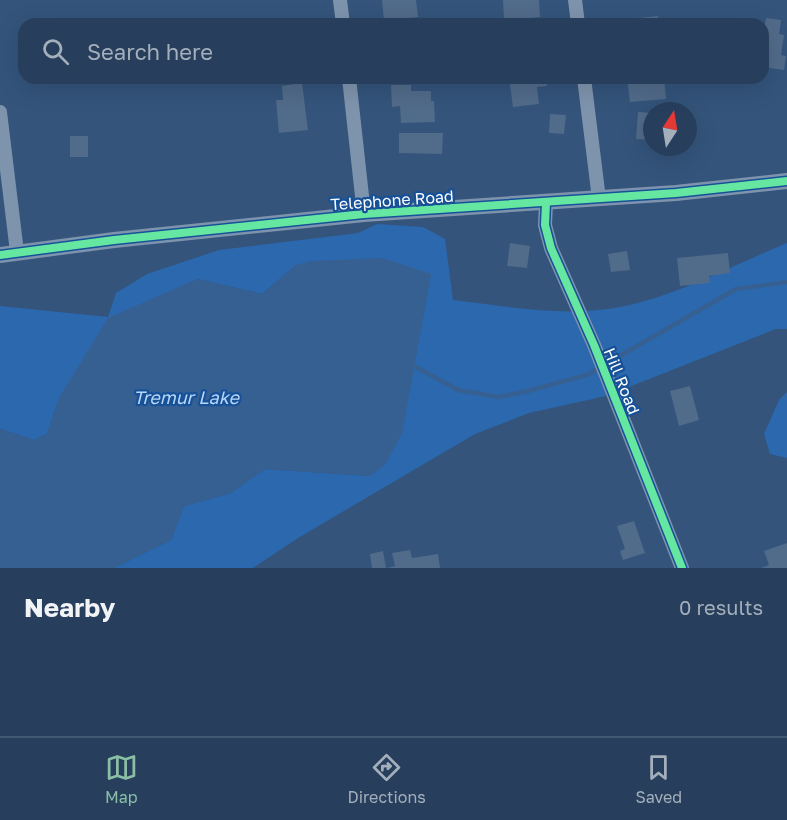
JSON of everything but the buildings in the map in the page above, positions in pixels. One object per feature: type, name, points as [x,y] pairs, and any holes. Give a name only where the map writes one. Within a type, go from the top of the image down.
[{"type":"street","points":[[340,0],[342,18]]},
{"type":"street","points":[[575,0],[577,18]]},
{"type":"street","points":[[350,84],[364,214]]},
{"type":"street","points":[[585,84],[599,199]]},
{"type":"street","points":[[0,112],[8,254]]},
{"type":"street","name":"Telephone Road","points":[[8,254],[114,240],[364,214],[599,199],[787,181]]},
{"type":"street","name":"Hill Road","points":[[546,202],[545,225],[551,248],[594,345],[682,568]]},
{"type":"shaded area","points":[[377,224],[423,227],[445,239],[453,300],[550,311],[608,309],[653,299],[699,282],[787,243],[787,329],[776,329],[606,396],[529,413],[475,434],[298,538],[253,568],[114,568],[171,540],[184,506],[231,493],[265,469],[370,476],[414,366],[431,274],[296,265],[262,294],[197,279],[60,396],[47,434],[34,440],[0,429],[0,306],[108,317],[116,293],[147,274],[219,250],[358,233]]},
{"type":"shaded area","points":[[787,392],[787,458],[770,454],[764,434],[779,400]]},
{"type":"water","name":"Tremur Lake","points":[[383,258],[431,274],[402,434],[385,465],[370,476],[265,469],[231,493],[184,506],[171,540],[114,568],[0,568],[0,429],[34,440],[47,434],[60,396],[108,318],[197,279],[262,294],[296,265],[311,261]]},
{"type":"waterway","points":[[414,366],[458,390],[499,397],[528,391],[587,375],[736,289],[787,282]]},
{"type":"cycle path","points":[[0,255],[114,240],[364,214],[676,193],[787,181]]},
{"type":"cycle path","points":[[546,203],[545,225],[551,248],[594,345],[682,568]]}]
